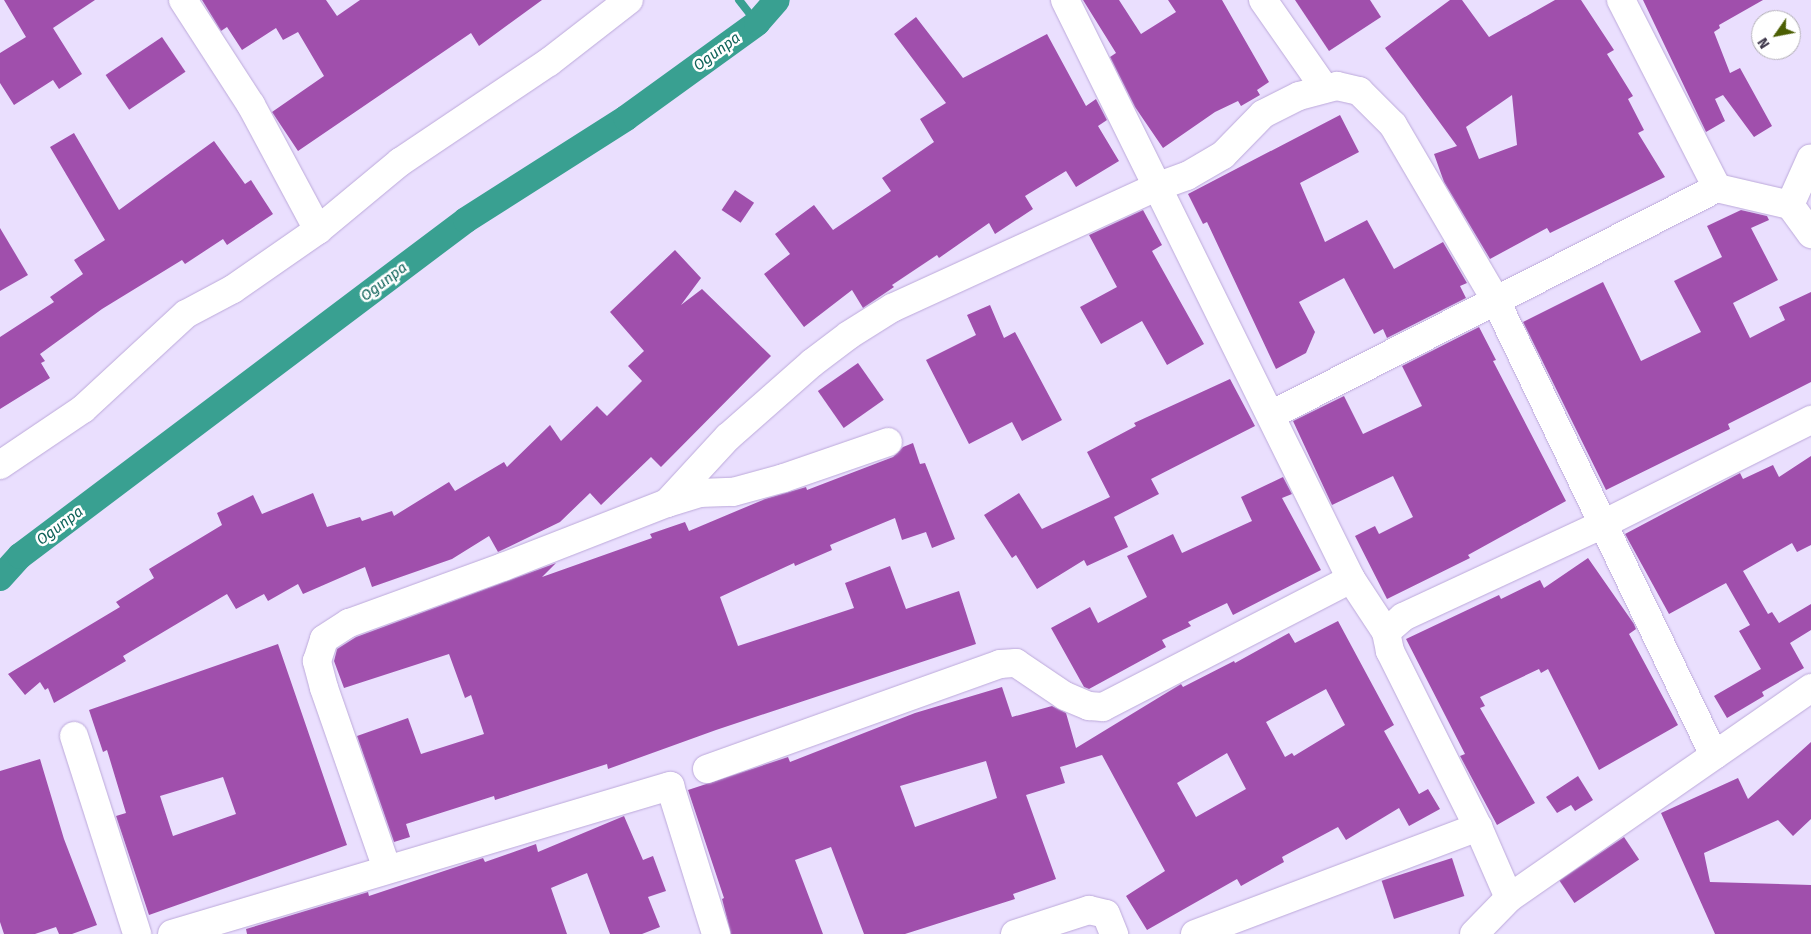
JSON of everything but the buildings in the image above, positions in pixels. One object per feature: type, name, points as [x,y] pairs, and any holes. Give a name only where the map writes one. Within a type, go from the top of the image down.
[{"type":"street","points":[[183,0],[251,106],[318,230]]},
{"type":"street","points":[[0,466],[83,409],[186,314],[233,289],[318,230],[400,162],[549,62],[629,0]]},
{"type":"street","points":[[1065,0],[1159,186],[1351,579],[1386,632],[1390,651],[1478,827],[1509,898]]},
{"type":"street","points":[[1263,0],[1325,89]]},
{"type":"street","points":[[1621,0],[1717,188]]},
{"type":"street","points":[[667,503],[728,437],[849,334],[892,308],[1159,186],[1187,176],[1223,155],[1263,114],[1299,96],[1337,86],[1359,91],[1393,125],[1495,299],[1714,755]]},
{"type":"street","points":[[1790,205],[1811,158]]},
{"type":"street","points":[[1271,415],[1495,299],[1717,188],[1790,205],[1811,234]]},
{"type":"street","points":[[1386,632],[1403,617],[1603,524],[1811,420]]},
{"type":"street","points":[[387,869],[324,688],[317,661],[324,639],[349,623],[503,568],[667,503],[699,493],[734,492],[888,442]]},
{"type":"street","points":[[707,769],[1000,664],[1016,663],[1065,696],[1089,706],[1103,707],[1351,579]]},
{"type":"street","points":[[1474,934],[1509,898],[1811,688]]},
{"type":"street","points":[[74,736],[137,934]]},
{"type":"street","points":[[172,934],[670,786],[716,934]]},
{"type":"street","points":[[1195,934],[1478,827]]},
{"type":"street","points":[[1015,934],[1089,910],[1106,914],[1114,934]]},
{"type":"waterway","points":[[739,0],[757,23]]},
{"type":"waterway","name":"Ogunpa","points":[[0,578],[20,556],[466,220],[626,118],[757,23],[777,0]]}]
